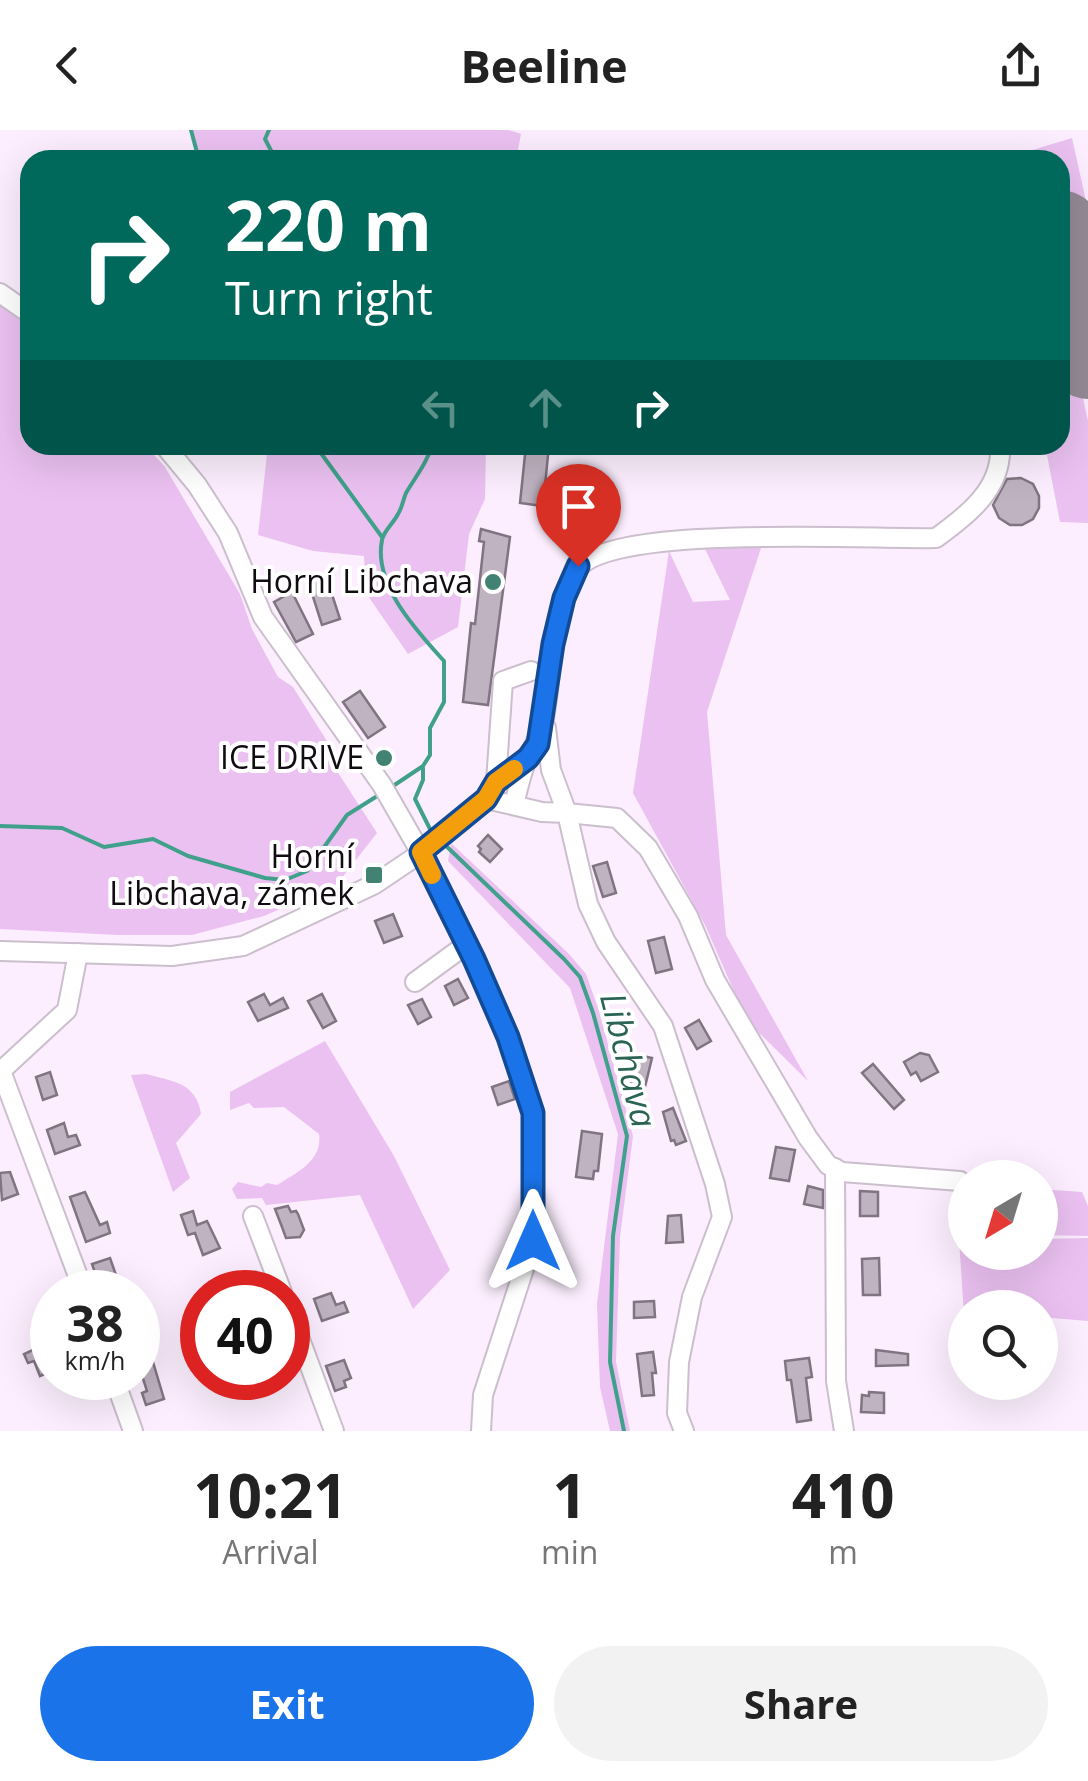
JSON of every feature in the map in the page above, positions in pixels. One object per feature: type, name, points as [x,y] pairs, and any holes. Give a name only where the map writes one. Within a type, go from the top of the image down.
[{"type":"street","points":[[172,455],[228,534],[263,617],[385,791],[432,843],[467,944],[508,1037],[533,1113],[533,1241],[483,1395],[481,1431]]},
{"type":"street","points":[[0,950],[172,956],[243,946],[375,884],[486,799],[496,782],[528,758],[538,744],[553,644],[564,598],[578,566],[602,552],[665,539],[936,538],[971,513],[990,486],[1001,455]]},
{"type":"street","points":[[496,782],[504,681],[532,671]]},
{"type":"street","points":[[544,718],[552,770],[567,813],[588,904],[606,942],[663,1026],[715,1184],[722,1217],[692,1297],[679,1362],[678,1412],[684,1431]]},
{"type":"street","points":[[514,804],[528,758]]},
{"type":"street","points":[[486,799],[542,812],[617,818],[648,848],[688,916],[716,980],[754,1048],[828,1164],[842,1172],[948,1180]]},
{"type":"street","points":[[416,982],[467,944]]},
{"type":"street","points":[[76,1270],[0,1071],[66,1010],[78,953]]},
{"type":"street","points":[[835,1168],[836,1381],[844,1431]]},
{"type":"street","points":[[253,1216],[274,1270]]},
{"type":"street","points":[[310,1367],[334,1431]]},
{"type":"street","points":[[122,1400],[134,1431]]},
{"type":"shaded area","points":[[193,130],[509,130],[521,134],[518,150],[196,150]]},
{"type":"shaded area","points":[[1072,138],[1088,210],[1088,296],[1070,215],[1070,150],[1032,150]]},
{"type":"shaded area","points":[[0,306],[20,320],[20,455],[154,455],[240,594],[252,629],[278,677],[293,687],[330,746],[335,768],[377,833],[337,884],[264,916],[192,935],[0,929]]},
{"type":"shaded area","points":[[1070,339],[1088,421],[1088,523],[1060,522],[1047,455],[1070,455]]},
{"type":"shaded area","points":[[267,455],[486,455],[485,499],[469,534],[458,627],[408,654],[366,593],[364,556],[313,551],[258,535]]},
{"type":"shaded area","points":[[702,543],[762,545],[707,712],[726,935],[808,1081],[747,1021],[705,925],[633,793],[669,551],[693,602],[730,600]]},
{"type":"shaded area","points":[[451,843],[569,954],[586,974],[599,1011],[633,1136],[620,1237],[616,1362],[630,1431],[610,1431],[600,1387],[597,1304],[618,1134],[570,988],[448,861]]},
{"type":"shaded area","points":[[325,1041],[394,1156],[450,1270],[413,1309],[360,1195],[266,1205],[262,1198],[237,1199],[232,1189],[238,1182],[261,1187],[267,1183],[277,1185],[292,1176],[317,1152],[319,1134],[284,1107],[254,1108],[249,1103],[230,1110],[230,1092]]},
{"type":"shaded area","points":[[146,1074],[189,1090],[199,1104],[201,1114],[176,1143],[190,1178],[173,1192],[131,1075]]},
{"type":"shaded area","points":[[1058,1190],[1082,1192],[1088,1206],[1088,1236],[1058,1235]]},
{"type":"shaded area","points":[[1088,1238],[1088,1321],[1058,1318],[1058,1290],[962,1290],[961,1270],[1058,1270],[1058,1239]]},
{"type":"building","points":[[525,455],[548,455],[543,506],[520,503]]},
{"type":"building","points":[[1021,478],[1033,484],[1039,508],[1033,519],[1022,525],[1010,525],[999,518],[993,505],[1007,479]]},
{"type":"building","points":[[603,507],[606,532],[568,536],[567,531],[568,539],[554,540],[553,528],[567,527],[565,510]]},
{"type":"building","points":[[481,529],[510,537],[488,705],[463,702],[484,542],[479,541]]},
{"type":"building","points":[[326,576],[340,619],[322,625],[308,581]]},
{"type":"building","points":[[292,592],[313,634],[296,642],[274,602]]},
{"type":"building","points":[[360,691],[385,727],[368,738],[343,702]]},
{"type":"building","points":[[488,835],[502,849],[490,862],[478,846]]},
{"type":"building","points":[[607,862],[616,893],[603,897],[593,866]]},
{"type":"building","points":[[393,914],[402,936],[384,943],[375,921]]},
{"type":"building","points":[[664,937],[672,969],[656,973],[648,941]]},
{"type":"building","points":[[458,979],[468,998],[454,1005],[445,986]]},
{"type":"building","points":[[264,994],[270,1005],[283,998],[288,1008],[258,1021],[248,1002]]},
{"type":"building","points":[[322,994],[336,1021],[323,1028],[308,1001]]},
{"type":"building","points":[[422,999],[431,1017],[418,1024],[408,1005]]},
{"type":"building","points":[[699,1020],[711,1041],[697,1049],[685,1028]]},
{"type":"building","points":[[920,1053],[929,1055],[938,1072],[921,1081],[916,1072],[911,1075],[904,1062]]},
{"type":"building","points":[[637,1055],[652,1058],[644,1091],[630,1087]]},
{"type":"building","points":[[873,1064],[904,1100],[894,1109],[862,1073]]},
{"type":"building","points":[[50,1072],[57,1095],[43,1100],[36,1077]]},
{"type":"building","points":[[509,1081],[515,1099],[498,1105],[492,1087]]},
{"type":"building","points":[[673,1108],[686,1141],[676,1145],[671,1141],[663,1112]]},
{"type":"building","points":[[64,1123],[68,1137],[76,1135],[80,1145],[55,1154],[47,1130]]},
{"type":"building","points":[[582,1131],[602,1134],[598,1171],[594,1171],[593,1179],[576,1177]]},
{"type":"building","points":[[776,1147],[795,1150],[789,1181],[770,1178]]},
{"type":"building","points":[[10,1172],[18,1194],[2,1200],[0,1173]]},
{"type":"building","points":[[808,1186],[823,1190],[823,1208],[804,1204]]},
{"type":"building","points":[[860,1191],[878,1192],[878,1216],[860,1216]]},
{"type":"building","points":[[85,1192],[100,1225],[107,1222],[110,1233],[86,1242],[70,1197]]},
{"type":"building","points":[[288,1206],[298,1214],[304,1230],[300,1237],[286,1238],[275,1209]]},
{"type":"building","points":[[193,1211],[197,1225],[207,1221],[220,1248],[203,1255],[195,1233],[188,1235],[181,1215]]},
{"type":"building","points":[[681,1215],[683,1242],[666,1243],[668,1216]]},
{"type":"building","points":[[110,1258],[114,1270],[94,1270],[92,1264]]},
{"type":"building","points":[[879,1258],[880,1295],[863,1295],[862,1259]]},
{"type":"building","points":[[331,1293],[336,1305],[344,1302],[348,1312],[322,1321],[314,1299]]},
{"type":"building","points":[[654,1301],[655,1317],[634,1318],[634,1302]]},
{"type":"building","points":[[876,1350],[908,1354],[908,1365],[876,1366]]},
{"type":"building","points":[[653,1352],[654,1395],[642,1396],[637,1354]]},
{"type":"building","points":[[809,1358],[812,1377],[806,1378],[811,1420],[797,1422],[785,1361]]},
{"type":"building","points":[[344,1360],[351,1378],[344,1381],[346,1387],[335,1391],[326,1366]]},
{"type":"building","points":[[160,1386],[164,1399],[146,1405],[144,1400],[160,1400]]},
{"type":"building","points":[[869,1392],[884,1393],[884,1413],[861,1412],[862,1395],[869,1396]]},
{"type":"waterway","points":[[191,130],[196,150]]},
{"type":"waterway","points":[[269,130],[265,139],[271,150]]},
{"type":"waterway","points":[[322,455],[382,537]]},
{"type":"waterway","points":[[390,788],[423,766],[430,755],[430,728],[444,702],[444,661],[399,606],[384,574],[381,557],[383,536],[428,455]]},
{"type":"waterway","name":"Libchava","points":[[423,768],[415,799],[432,833]]},
{"type":"waterway","points":[[0,826],[62,828],[104,847],[153,839],[188,856],[285,880],[307,871],[347,815],[382,793]]},
{"type":"waterway","name":"Libchava","points":[[443,843],[580,977],[593,1013],[627,1136],[613,1236],[610,1362],[624,1431]]},
{"type":"runway","points":[[1070,276],[1088,358]]},
{"type":"slow traffic","points":[[432,875],[421,852],[486,799],[496,782],[514,769]]},
{"type":"place","name":"Horní Libchava","points":[[493,582]]},
{"type":"place","name":"ICE DRIVE","points":[[384,758]]},
{"type":"place","name":"Horní Libchava, zámek","points":[[374,875]]},
{"type":"route","points":[[533,1241],[533,1113],[508,1037],[421,852],[486,799],[496,782],[528,758],[538,744],[553,644],[564,598],[578,566]]}]
